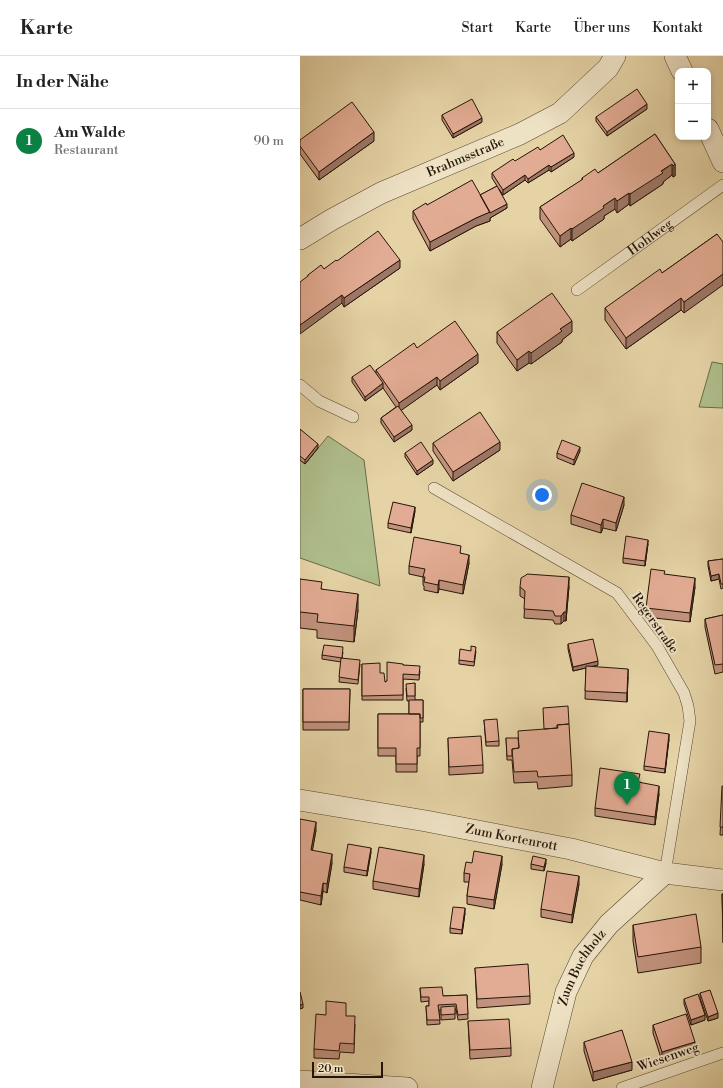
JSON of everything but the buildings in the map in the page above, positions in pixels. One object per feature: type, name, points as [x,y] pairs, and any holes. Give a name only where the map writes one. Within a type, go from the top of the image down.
[{"type":"street","name":"Brahmsstraße","points":[[300,239],[331,220],[381,193],[520,134],[560,113],[608,68],[615,56]]},
{"type":"street","points":[[675,56],[681,68]]},
{"type":"street","points":[[711,136],[723,162]]},
{"type":"street","name":"Zum Kortenrott","points":[[300,800],[426,821],[571,849],[665,873],[723,880]]},
{"type":"street","name":"Zum Buchholz","points":[[542,1088],[566,992],[583,956],[609,924],[665,873]]},
{"type":"street","points":[[300,1081],[407,1088]]},
{"type":"lane","name":"Hohlweg","points":[[576,290],[723,185]]},
{"type":"lane","points":[[300,385],[319,401],[353,417]]},
{"type":"lane","name":"Regerstraße","points":[[434,488],[617,593],[657,646],[684,693],[690,721],[665,873]]},
{"type":"lane","name":"Wiesenweg","points":[[622,1088],[723,1053]]},
{"type":"green space","points":[[712,362],[723,364],[723,408],[699,407]]},
{"type":"green space","points":[[328,436],[364,460],[380,586],[300,558],[300,460],[305,464]]},
{"type":"place","name":"Am Walde","points":[[627,805]]}]
